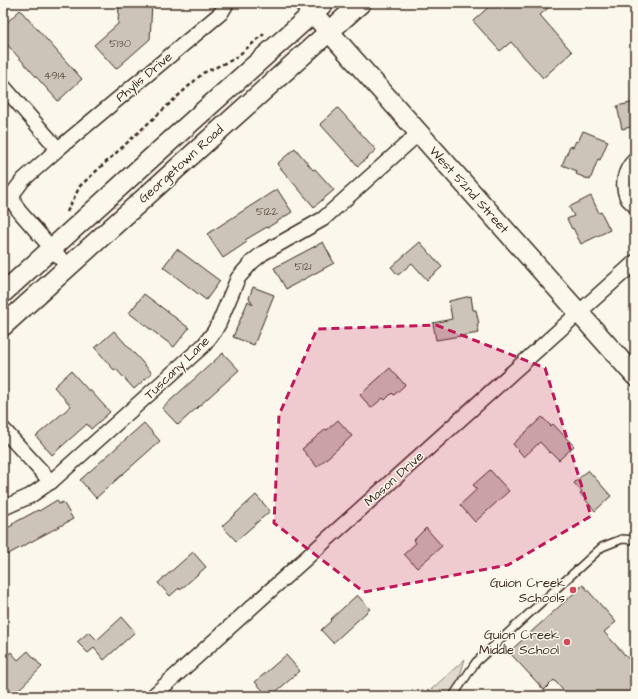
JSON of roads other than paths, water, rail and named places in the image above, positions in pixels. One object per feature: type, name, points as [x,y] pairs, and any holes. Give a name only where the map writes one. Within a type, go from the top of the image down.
[{"type":"main road","name":"Georgetown Road","points":[[3,326],[361,3]]},
{"type":"main road","name":"Georgetown Road","points":[[3,293],[314,6]]},
{"type":"main road","name":"West 52nd Street","points":[[314,6],[329,32],[635,376]]},
{"type":"street","name":"Phylis Drive","points":[[51,249],[19,211],[14,202],[14,192],[23,180],[58,149],[221,13],[227,3]]},
{"type":"street","points":[[3,86],[58,149]]},
{"type":"street","name":"Tuscany Lane","points":[[3,508],[30,496],[51,482],[204,345],[219,323],[238,278],[252,262],[268,250],[323,219],[419,133]]},
{"type":"street","points":[[635,160],[628,168],[624,180],[628,199],[635,206]]},
{"type":"street","points":[[51,249],[68,267]]},
{"type":"street","name":"Mason Drive","points":[[153,696],[635,262]]},
{"type":"street","points":[[3,429],[51,482]]},
{"type":"lane","points":[[453,696],[476,662],[602,547],[622,539],[635,540]]},
{"type":"place","name":"Guion Creek Schools","points":[[573,590]]},
{"type":"place","name":"Guion Creek Middle School","points":[[567,642]]}]
